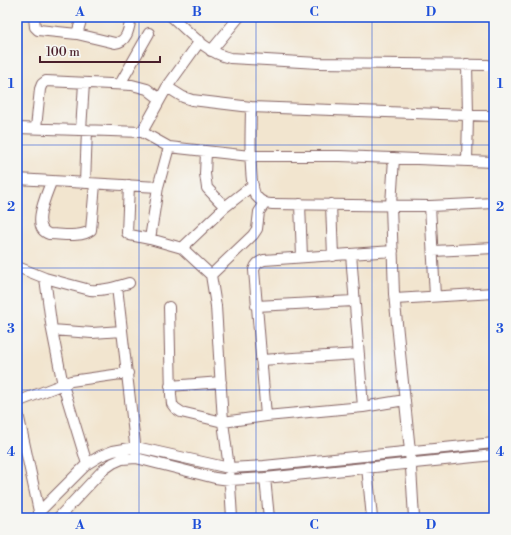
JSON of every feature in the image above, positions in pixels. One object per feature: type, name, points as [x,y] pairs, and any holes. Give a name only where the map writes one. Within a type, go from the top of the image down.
[{"type":"street","points":[[34,17],[35,27],[38,30],[77,34],[115,43],[124,41],[131,17]]},
{"type":"street","points":[[77,34],[82,17]]},
{"type":"street","points":[[172,17],[211,51],[220,56],[230,58],[318,63],[488,65]]},
{"type":"street","points":[[211,51],[239,17]]},
{"type":"street","points":[[120,84],[149,33]]},
{"type":"street","points":[[142,132],[166,87],[200,41]]},
{"type":"street","points":[[467,64],[467,161]]},
{"type":"street","points":[[36,128],[39,97],[42,84],[46,81],[139,86],[148,89],[160,99]]},
{"type":"street","points":[[51,182],[42,206],[40,220],[41,228],[45,233],[49,234],[88,233],[91,230],[90,183],[84,130],[84,83]]},
{"type":"street","points":[[166,87],[192,100],[251,107],[494,116]]},
{"type":"street","points":[[251,107],[250,156],[253,185],[257,196],[265,203],[430,206],[494,203]]},
{"type":"street","points":[[17,128],[142,132],[168,147],[250,156],[340,156],[494,162]]},
{"type":"street","points":[[150,239],[158,187],[168,147]]},
{"type":"street","points":[[206,152],[205,174],[207,188],[225,207]]},
{"type":"street","points":[[394,158],[391,205],[395,299],[410,451],[414,518]]},
{"type":"street","points":[[17,179],[158,187]]},
{"type":"street","points":[[129,185],[127,233],[182,248],[211,275],[216,306],[223,422],[229,468],[232,518]]},
{"type":"street","points":[[182,248],[225,207],[253,185]]},
{"type":"street","points":[[211,275],[253,235],[257,229],[259,212],[265,203]]},
{"type":"street","points":[[300,204],[302,257]]},
{"type":"street","points":[[331,204],[333,256]]},
{"type":"street","points":[[430,206],[435,296]]},
{"type":"street","points":[[433,251],[494,248]]},
{"type":"street","points":[[266,416],[254,270],[258,262],[264,260],[393,251]]},
{"type":"street","points":[[351,254],[363,407]]},
{"type":"street","points":[[20,268],[45,278],[90,290],[117,287],[129,283]]},
{"type":"street","points":[[45,278],[52,330],[63,385],[86,464]]},
{"type":"street","points":[[117,287],[128,373],[136,458]]},
{"type":"street","points":[[395,299],[494,293]]},
{"type":"street","points":[[256,306],[354,301]]},
{"type":"street","points":[[169,307],[170,386],[172,404],[181,412],[223,422],[266,416],[363,407],[405,400]]},
{"type":"street","points":[[52,330],[92,333],[122,331]]},
{"type":"street","points":[[261,360],[359,354]]},
{"type":"street","points":[[17,402],[79,380],[128,373]]},
{"type":"street","points":[[170,386],[220,382]]},
{"type":"street","points":[[17,408],[40,515]]},
{"type":"street","points":[[40,515],[86,464],[113,451],[136,447],[229,468],[264,466],[494,443]]},
{"type":"street","points":[[58,518],[103,470],[122,459],[136,458],[215,478],[230,480],[265,478],[494,455]]},
{"type":"street","points":[[367,467],[372,518]]},
{"type":"street","points":[[265,478],[269,518]]}]
